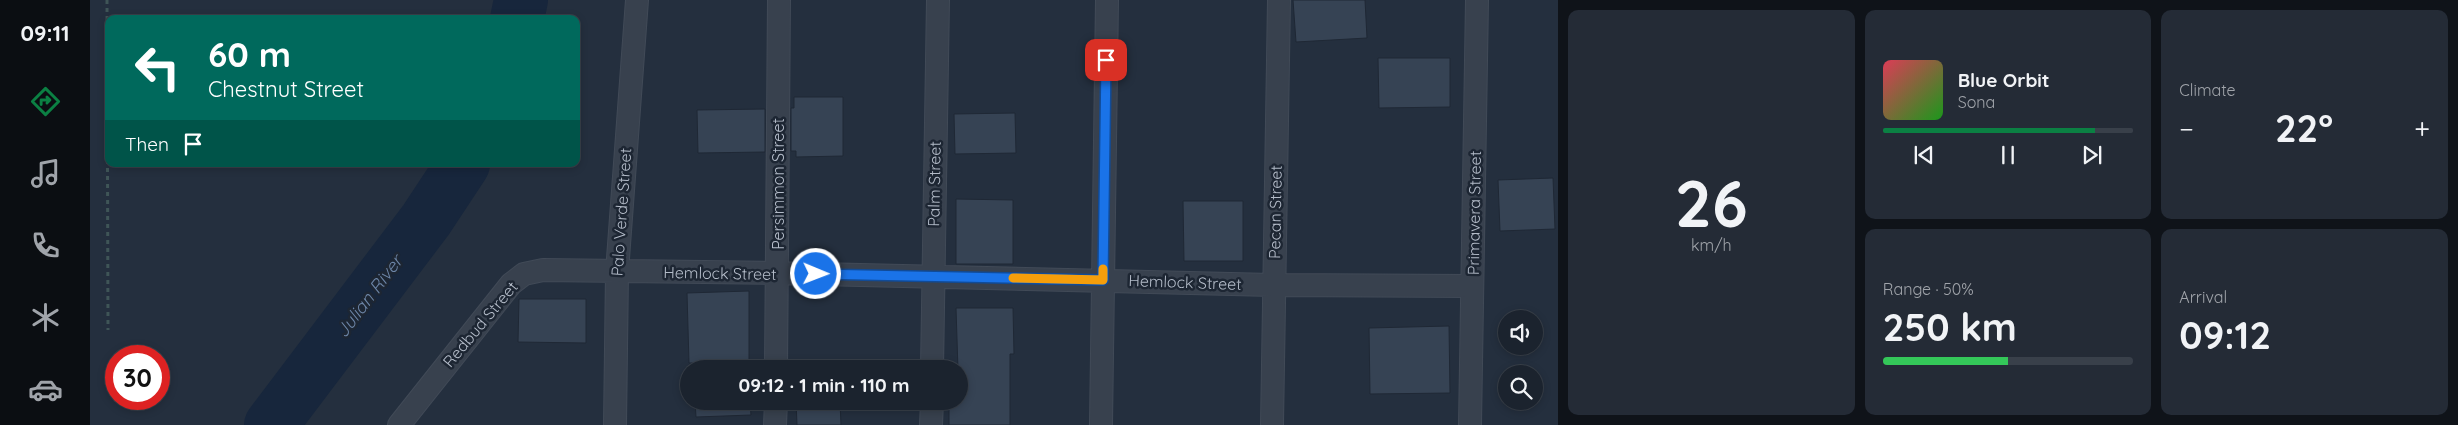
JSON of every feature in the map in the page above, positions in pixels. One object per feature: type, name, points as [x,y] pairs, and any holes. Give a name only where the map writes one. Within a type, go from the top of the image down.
[{"type":"street","name":"Palo Verde Street","points":[[614,425],[616,272],[637,0]]},
{"type":"street","name":"Persimmon Street","points":[[776,360],[779,0]]},
{"type":"street","name":"Palm Street","points":[[932,360],[938,0]]},
{"type":"street","points":[[1101,425],[1108,0]]},
{"type":"street","name":"Pecan Street","points":[[1272,425],[1279,0]]},
{"type":"street","name":"Primavera Street","points":[[1470,425],[1477,0]]},
{"type":"street","name":"Redbud Street","points":[[399,425],[511,284],[524,274],[543,270],[616,272]]},
{"type":"street","name":"Hemlock Street","points":[[616,272],[777,273],[1274,285],[1472,286]]},
{"type":"street","points":[[775,425],[776,410]]},
{"type":"street","points":[[931,425],[932,410]]},
{"type":"path","points":[[106,0],[106,15]]},
{"type":"path","points":[[107,167],[108,330]]},
{"type":"building","points":[[1293,0],[1365,0],[1367,38],[1296,42]]},
{"type":"building","points":[[1378,58],[1450,58],[1450,107],[1379,108]]},
{"type":"building","points":[[794,97],[843,97],[843,156],[796,157],[796,151],[791,151],[791,108],[794,108]]},
{"type":"building","points":[[765,109],[765,152],[698,153],[697,110]]},
{"type":"building","points":[[1015,113],[1016,153],[955,154],[954,114]]},
{"type":"building","points":[[1553,178],[1555,229],[1500,231],[1498,180]]},
{"type":"building","points":[[956,199],[1013,200],[1013,264],[956,264]]},
{"type":"building","points":[[1183,201],[1243,201],[1243,261],[1184,261]]},
{"type":"building","points":[[749,291],[749,360],[689,360],[687,293]]},
{"type":"building","points":[[519,299],[586,299],[586,343],[518,342]]},
{"type":"building","points":[[956,308],[1013,308],[1014,354],[1010,354],[1010,425],[949,425],[949,410],[968,410],[968,360],[958,360]]},
{"type":"building","points":[[1449,326],[1450,393],[1370,394],[1369,328]]},
{"type":"building","points":[[696,410],[751,410],[751,415],[696,417]]},
{"type":"building","points":[[796,410],[840,410],[841,425],[797,425]]},
{"type":"waterway","name":"Julian River","points":[[518,15],[521,0]]},
{"type":"waterway","name":"Julian River","points":[[271,425],[426,220],[461,167]]},
{"type":"slow traffic","points":[[1013,278],[1103,280],[1103,269]]},
{"type":"route","points":[[816,274],[1103,280],[1106,60]]}]
